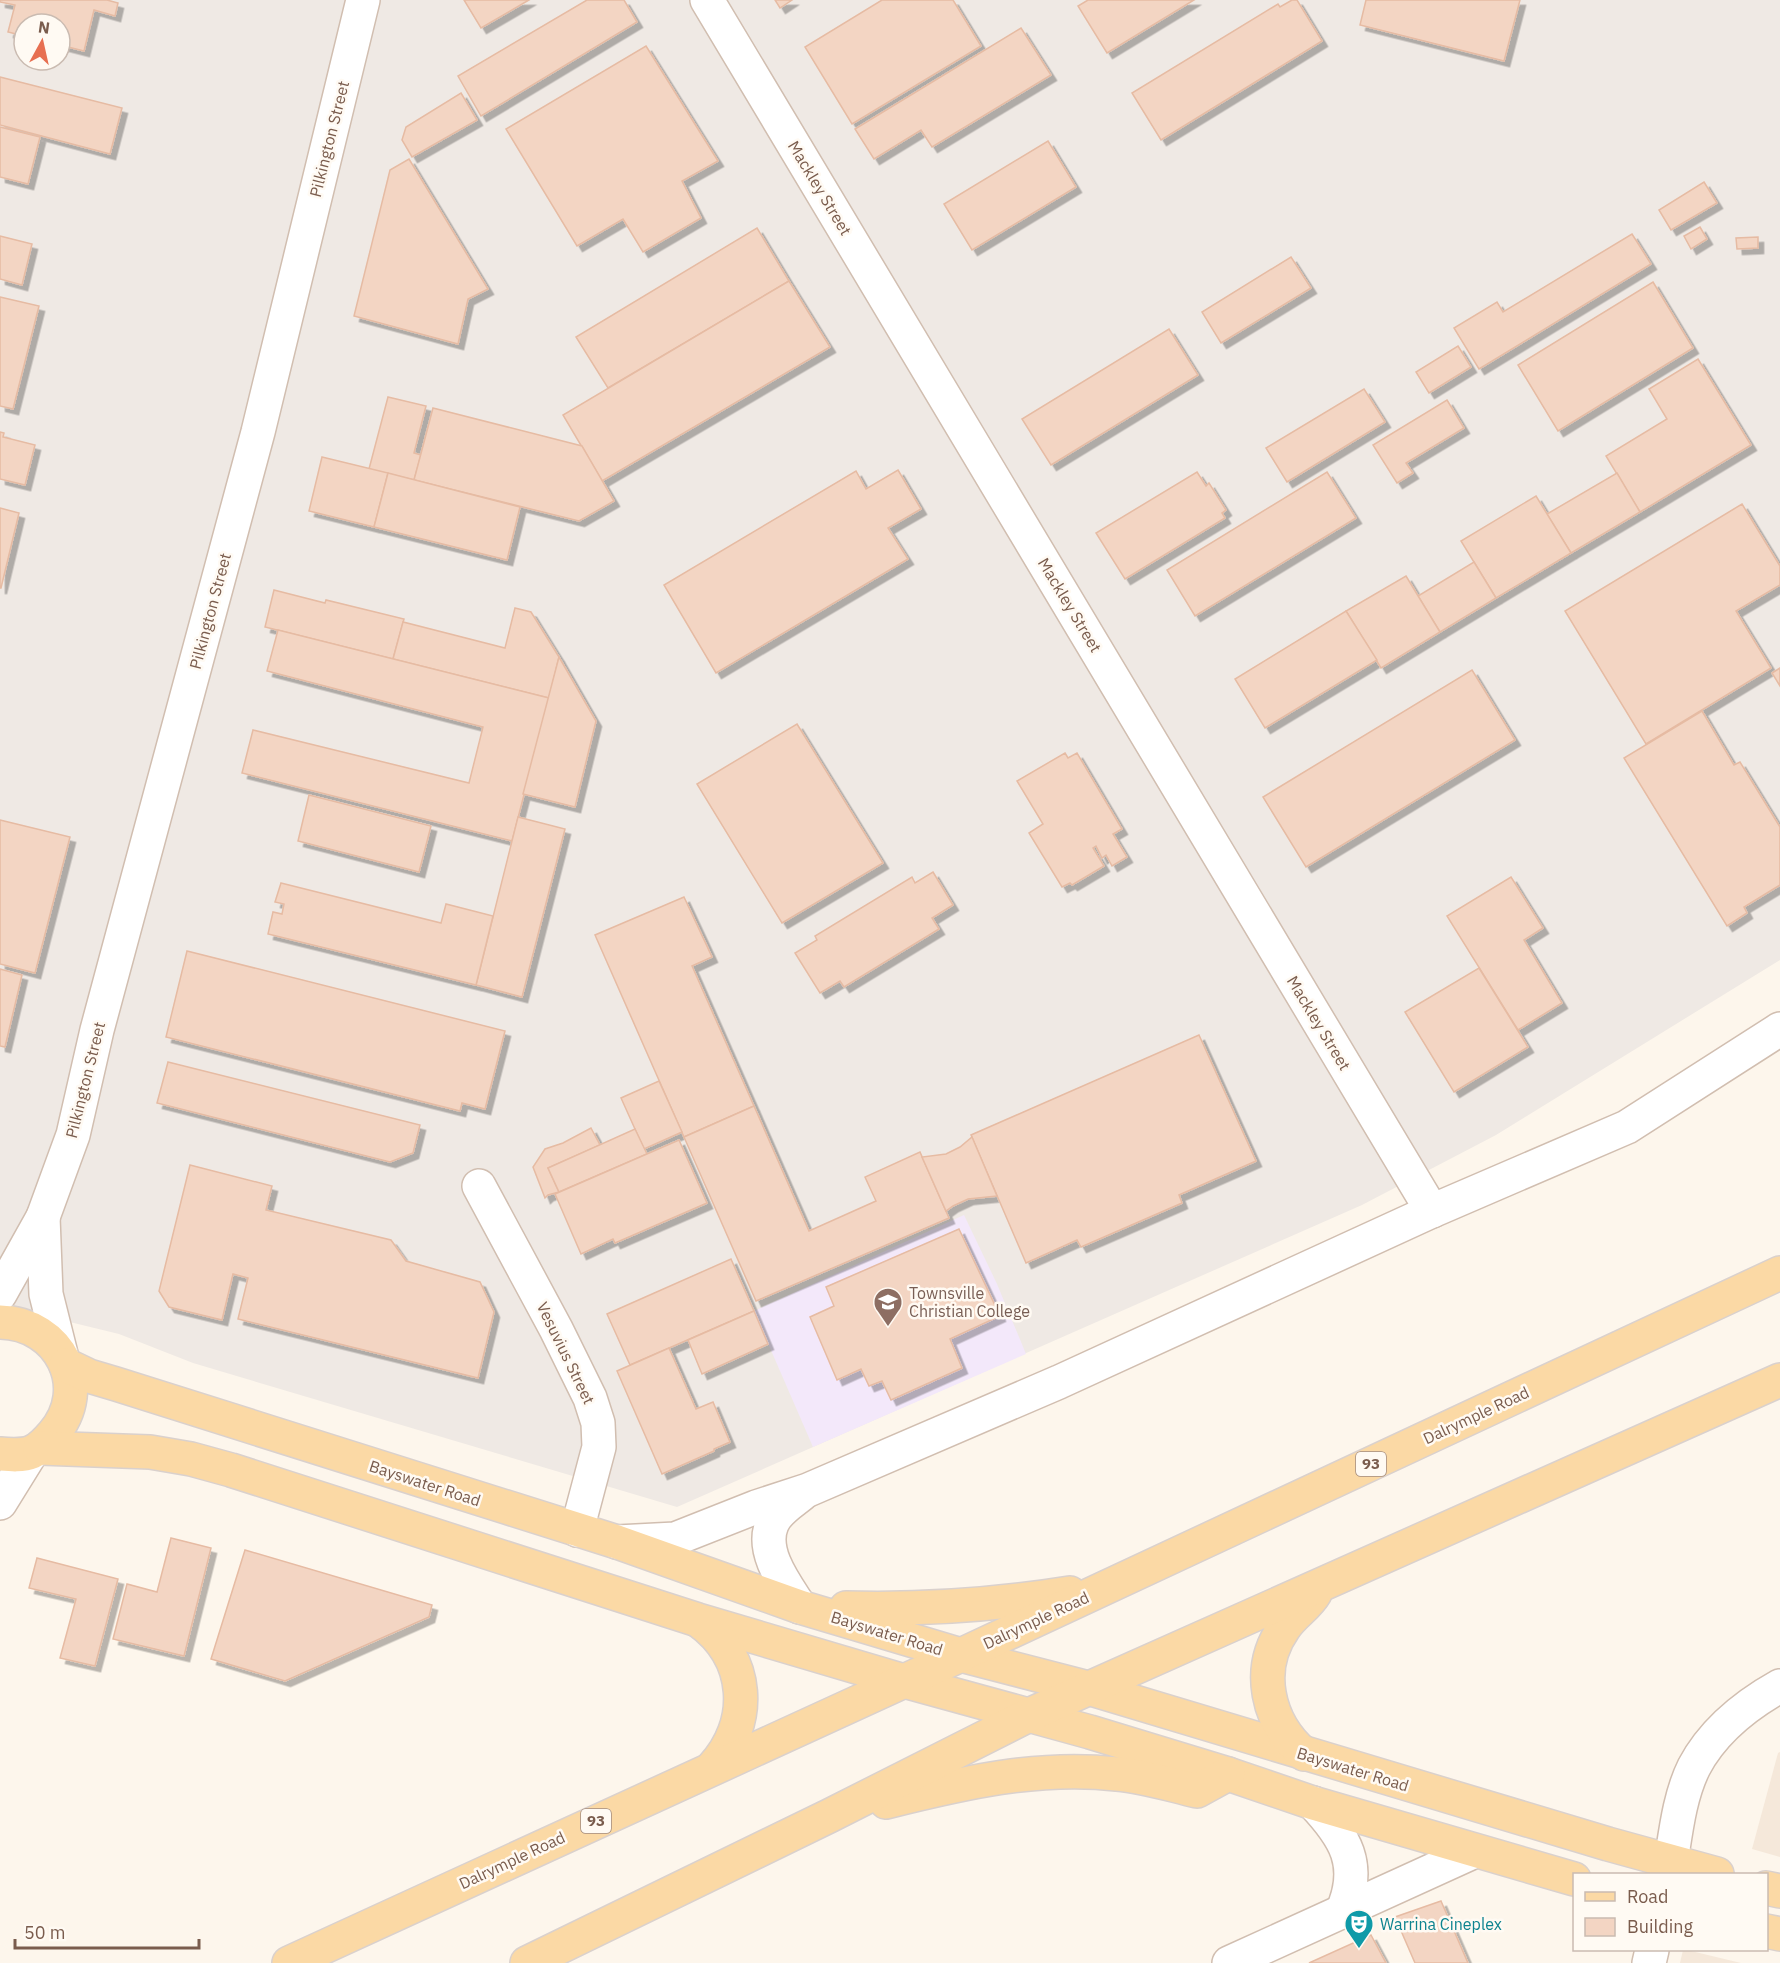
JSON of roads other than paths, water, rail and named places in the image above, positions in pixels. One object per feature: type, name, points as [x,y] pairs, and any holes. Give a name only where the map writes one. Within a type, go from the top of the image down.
[{"type":"main road","name":"Dalrymple Road","points":[[289,1963],[961,1655],[1780,1273]]},
{"type":"main road","points":[[0,1322],[27,1326],[45,1336],[63,1359],[70,1396],[59,1427],[23,1451]]},
{"type":"main road","name":"Bayswater Road","points":[[63,1359],[107,1382],[617,1542],[800,1607],[961,1655],[1088,1688],[1670,1868],[1704,1873]]},
{"type":"main road","points":[[527,1963],[829,1816],[1029,1715],[1780,1380]]},
{"type":"main road","points":[[23,1451],[150,1452],[191,1459],[231,1470],[698,1620],[904,1681],[1029,1715],[1228,1774],[1313,1803],[1573,1878]]},
{"type":"main road","points":[[800,1607],[902,1610],[1005,1603],[1107,1587]]},
{"type":"main road","points":[[1029,1715],[1010,1699],[1005,1681],[1009,1668],[1019,1653],[1035,1638],[1070,1611],[1107,1587]]},
{"type":"main road","points":[[1304,1754],[1288,1739],[1276,1720],[1270,1699],[1268,1677],[1271,1655],[1280,1635],[1293,1617],[1310,1603],[1320,1587]]},
{"type":"main road","points":[[698,1620],[723,1644],[734,1663],[740,1685],[741,1708],[736,1730],[726,1750],[712,1768]]},
{"type":"main road","points":[[829,1816],[960,1784],[1027,1773],[1118,1774],[1197,1791],[1228,1774]]},
{"type":"street","name":"Pilkington Street","points":[[0,1294],[43,1217],[73,1135],[98,1030],[258,432],[363,0]]},
{"type":"street","name":"Mackley Street","points":[[707,0],[1432,1211]]},
{"type":"street","points":[[617,1542],[675,1539],[756,1507],[808,1490],[1059,1382],[1432,1211],[1627,1126],[1780,1029]]},
{"type":"street","name":"Vesuvius Street","points":[[479,1186],[556,1329],[590,1398],[598,1423],[600,1447],[577,1530]]},
{"type":"street","name":"Pilkington Street","points":[[43,1217],[46,1294],[63,1359]]},
{"type":"street","points":[[0,1503],[23,1451]]},
{"type":"street","points":[[800,1607],[780,1576],[771,1553],[769,1539],[771,1525],[778,1514],[808,1490]]},
{"type":"street","points":[[1670,1868],[1682,1806],[1694,1768],[1707,1748],[1734,1718],[1759,1698],[1780,1686]]},
{"type":"street","points":[[1313,1803],[1339,1833],[1350,1858],[1350,1886],[1342,1912]]},
{"type":"street","points":[[1229,1963],[1475,1851]]},
{"type":"place","name":"Townsville Christian College","points":[[888,1328]]},
{"type":"place","name":"Warrina Cineplex","points":[[1359,1950]]}]
